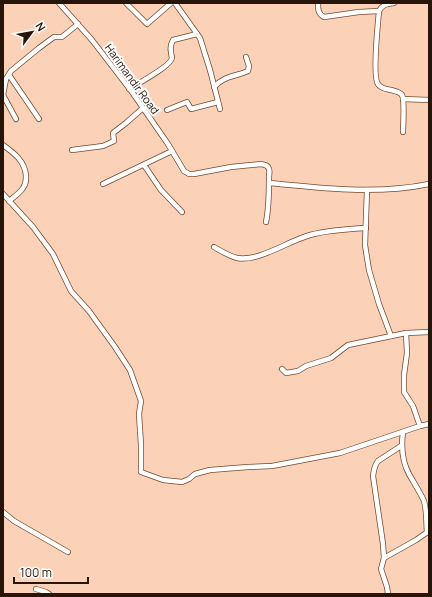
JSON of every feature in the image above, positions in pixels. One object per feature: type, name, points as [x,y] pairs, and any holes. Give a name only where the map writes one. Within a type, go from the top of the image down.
[{"type":"street","name":"Harimandir Road","points":[[60,3],[92,40],[130,89],[184,171],[189,174],[194,174],[231,167],[262,164],[266,165],[269,169],[269,183]]},
{"type":"street","points":[[126,3],[147,24],[170,3]]},
{"type":"street","points":[[175,3],[200,38],[220,109]]},
{"type":"street","points":[[318,3],[318,11],[324,17],[379,11]]},
{"type":"street","points":[[394,3],[381,6],[379,11],[375,79],[381,88],[397,91],[402,94],[403,132]]},
{"type":"street","points":[[16,119],[3,95],[6,79],[11,71],[54,37],[62,37],[78,24]]},
{"type":"street","points":[[130,89],[170,63],[172,58],[171,44],[174,40],[197,34]]},
{"type":"street","points":[[214,87],[218,82],[225,78],[248,71],[249,66],[246,57]]},
{"type":"street","points":[[9,75],[40,119]]},
{"type":"street","points":[[403,99],[429,100]]},
{"type":"street","points":[[167,110],[187,102],[191,109],[218,102]]},
{"type":"street","points":[[72,150],[103,146],[114,141],[113,133],[143,108]]},
{"type":"street","points":[[3,145],[14,152],[23,163],[26,172],[26,182],[23,188],[9,201]]},
{"type":"street","points":[[103,184],[172,151]]},
{"type":"street","points":[[144,165],[160,190],[182,212]]},
{"type":"street","points":[[266,222],[269,183],[367,190],[411,188],[429,184]]},
{"type":"street","points":[[367,190],[365,245],[369,270],[379,304],[391,336]]},
{"type":"street","points":[[3,194],[33,227],[53,254],[72,291],[116,347],[130,370],[141,401],[139,414],[141,472],[163,480],[182,482],[195,474],[210,470],[272,466],[340,453],[429,424]]},
{"type":"street","points":[[214,247],[235,258],[251,258],[262,255],[292,241],[310,235],[326,231],[366,228]]},
{"type":"street","points":[[282,369],[286,373],[298,372],[306,366],[331,358],[348,345],[406,333],[429,332]]},
{"type":"street","points":[[406,333],[408,353],[404,375],[404,392],[412,406],[420,426]]},
{"type":"street","points":[[384,558],[416,540],[428,531],[423,499],[408,473],[403,457],[401,446],[403,432]]},
{"type":"street","points":[[388,594],[381,569],[384,558],[374,468],[378,461],[401,446]]},
{"type":"street","points":[[3,512],[14,521],[68,552]]},
{"type":"street","points":[[36,589],[49,594]]}]
